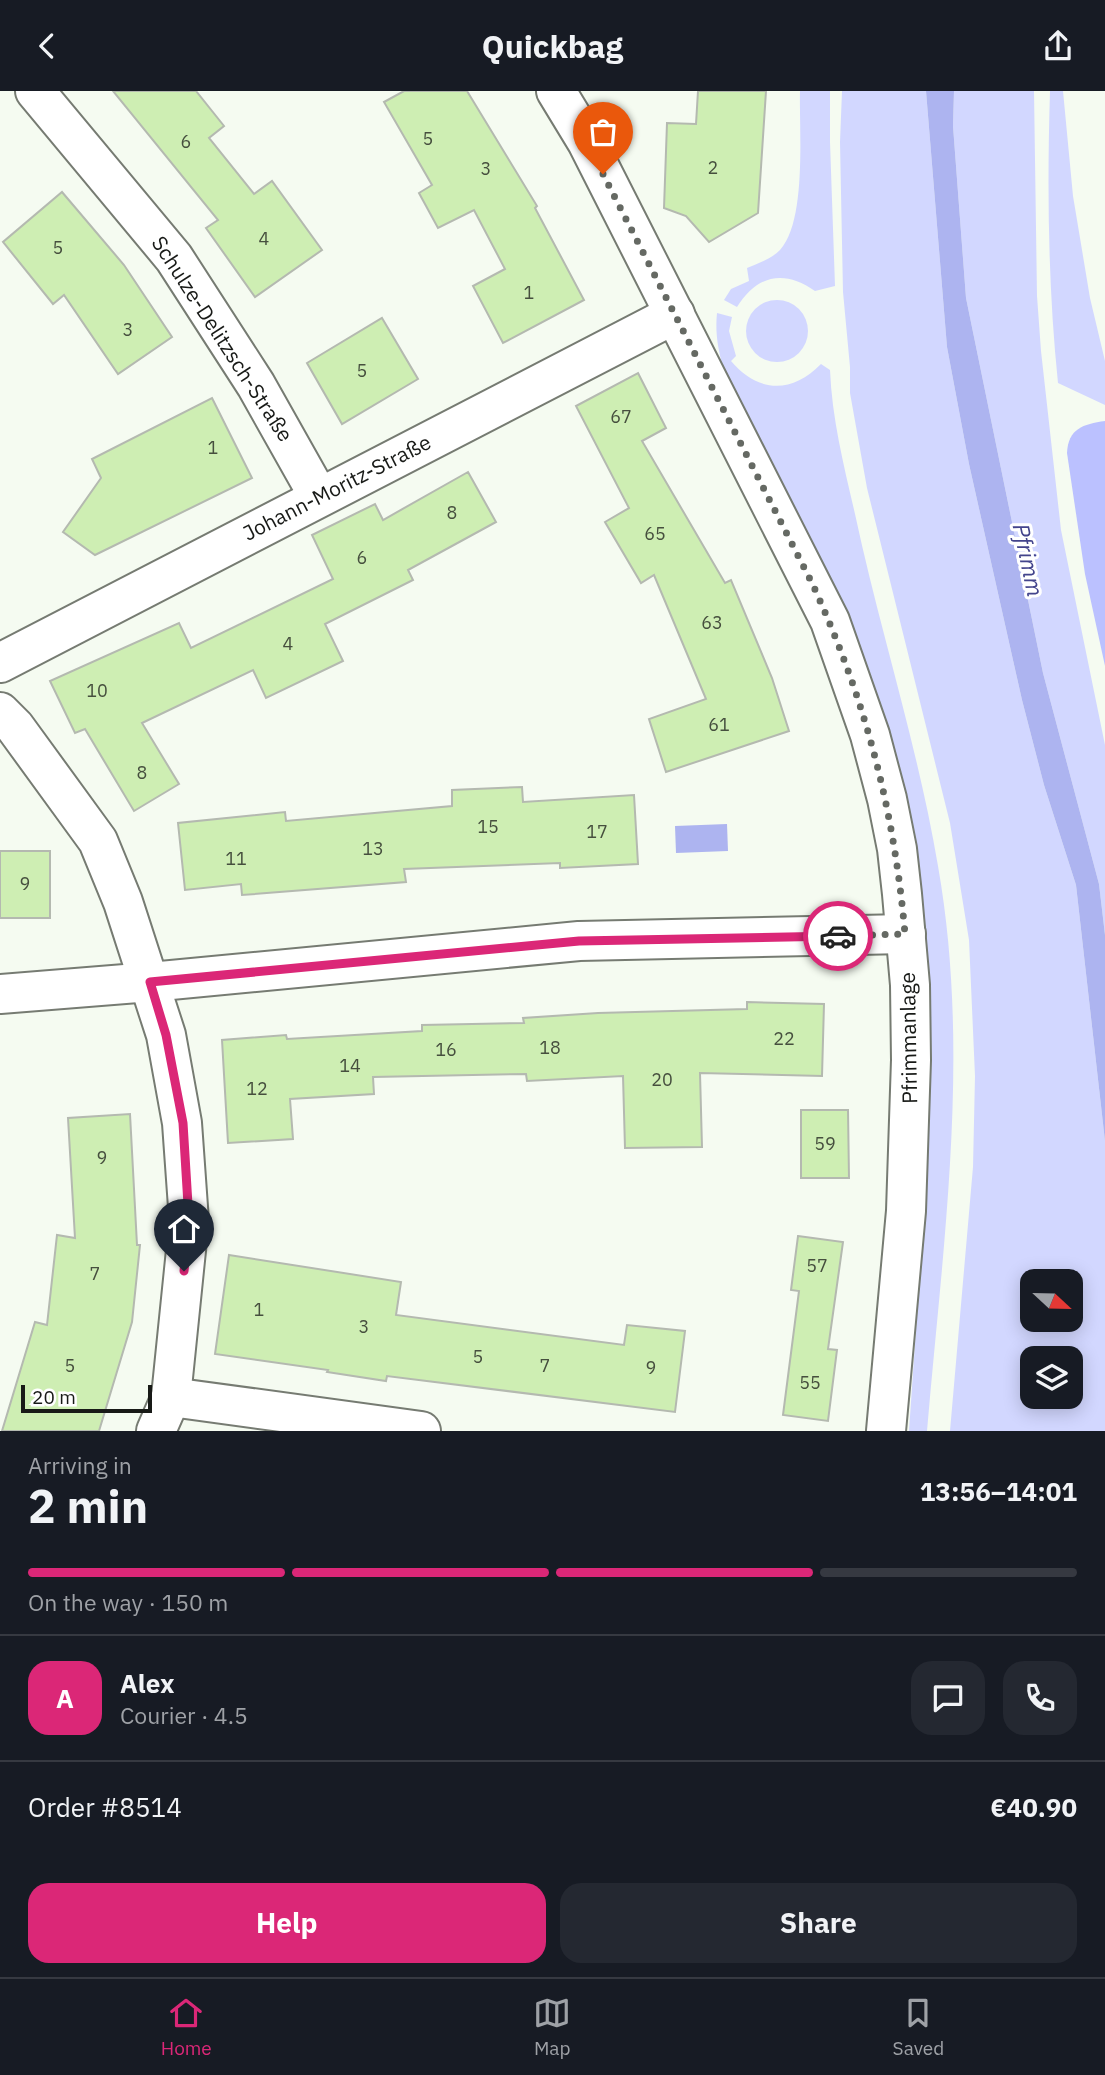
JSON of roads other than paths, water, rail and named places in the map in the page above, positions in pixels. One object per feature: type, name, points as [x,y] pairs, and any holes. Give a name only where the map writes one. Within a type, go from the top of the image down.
[{"type":"street","name":"Schulze-Delitzsch-Straße","points":[[35,91],[174,258],[256,385],[319,496]]},
{"type":"street","name":"Pfrimmanlage","points":[[556,91],[587,142],[830,621],[852,678],[887,799],[897,849],[910,985],[910,1139],[886,1431]]},
{"type":"street","name":"Johann-Moritz-Straße","points":[[0,663],[675,314]]},
{"type":"street","points":[[0,712],[15,727],[98,841],[123,902],[166,1035],[183,1123],[189,1221],[164,1414],[421,1431]]},
{"type":"street","points":[[0,994],[579,941],[905,934]]},
{"type":"water label","name":"Pfrimm","points":[[1028,560]]}]
